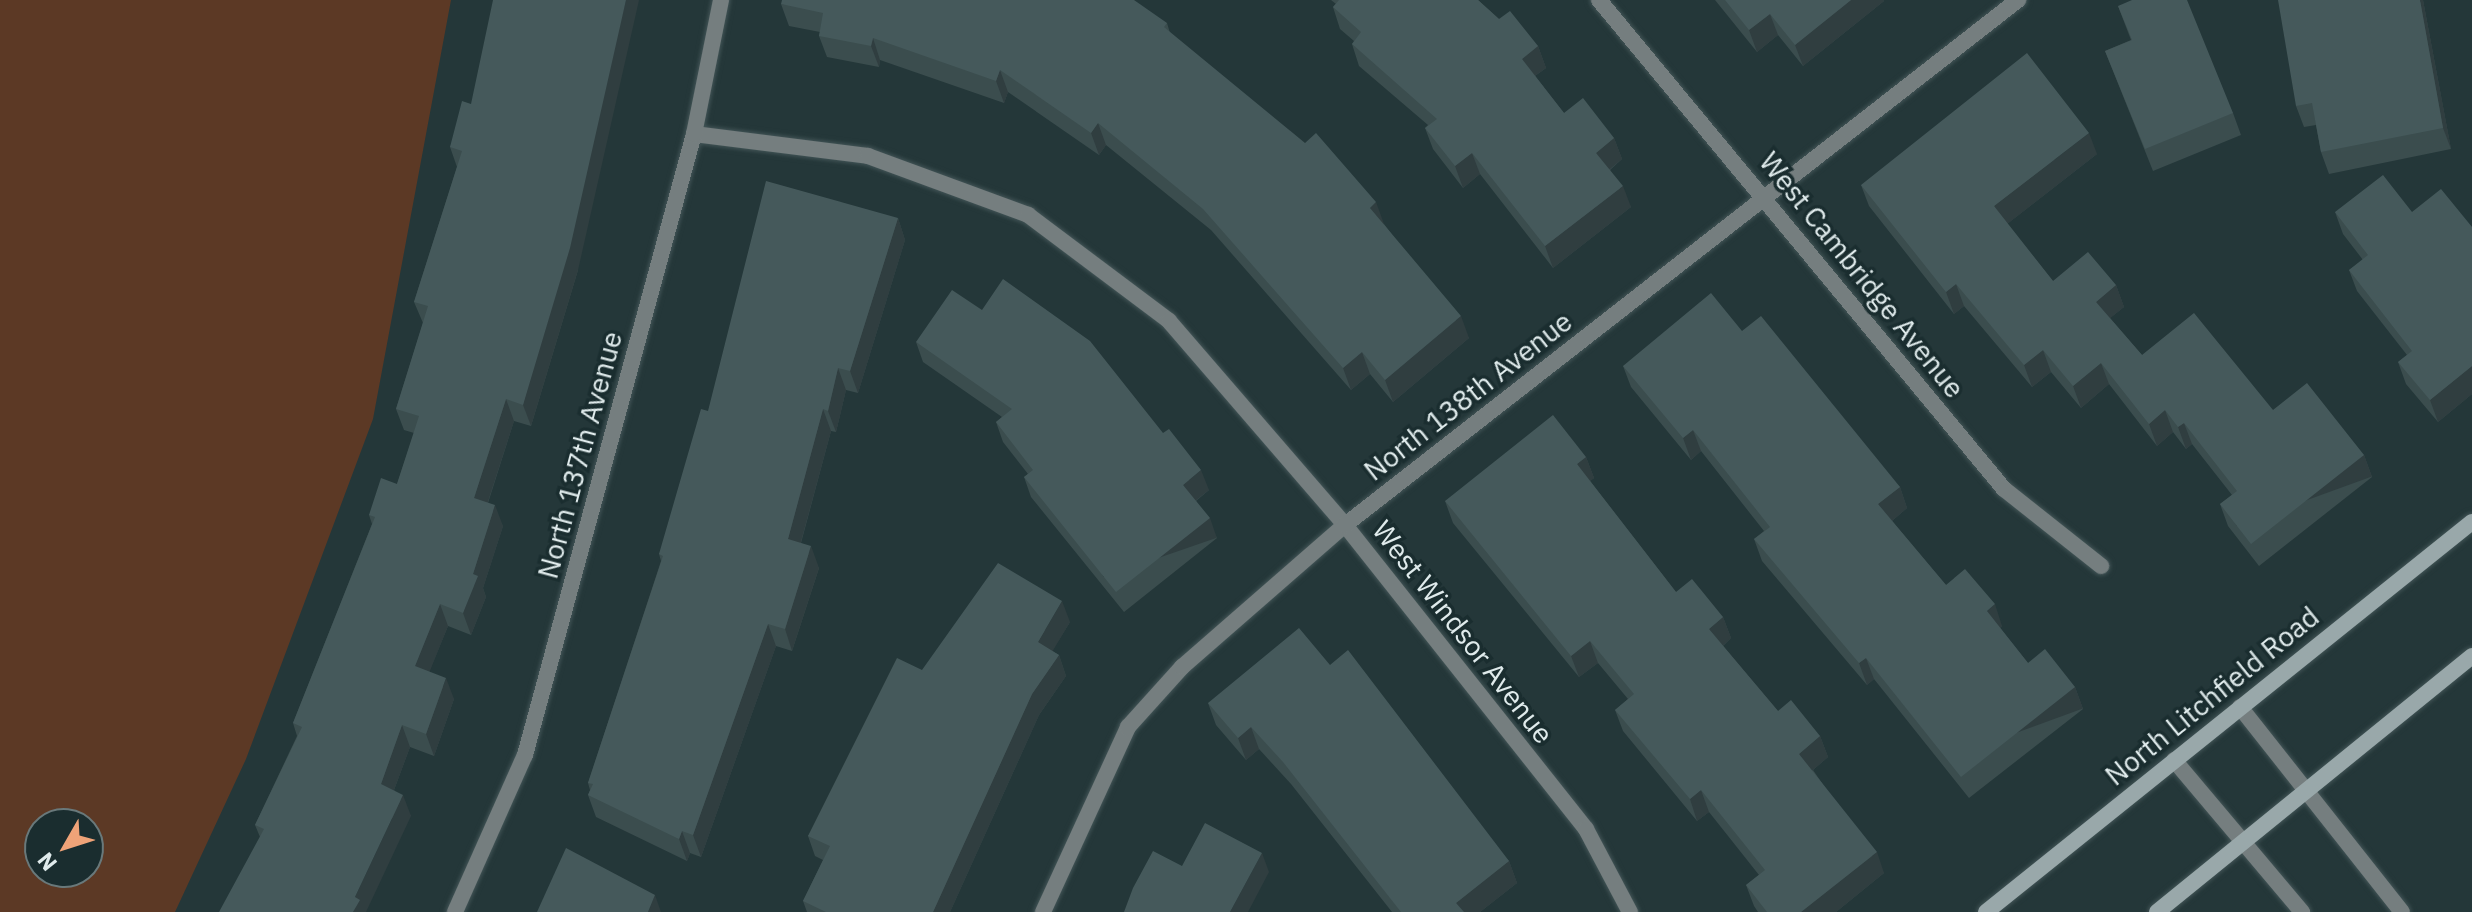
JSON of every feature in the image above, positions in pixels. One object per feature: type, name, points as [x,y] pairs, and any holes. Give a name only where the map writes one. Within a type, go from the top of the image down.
[{"type":"main road","name":"North Litchfield Road","points":[[1986,912],[2472,522]]},
{"type":"main road","points":[[2157,912],[2472,656]]},
{"type":"street","name":"North 137th Avenue","points":[[455,912],[525,755],[694,134],[721,0]]},
{"type":"street","name":"West Cambridge Avenue","points":[[1599,0],[2004,489],[2101,566]]},
{"type":"street","name":"North 138th Avenue","points":[[1043,912],[1128,727],[1182,667],[1345,525],[2018,0]]},
{"type":"street","name":"West Windsor Avenue","points":[[694,134],[868,156],[1028,215],[1169,321],[1345,525],[1586,829],[1630,912]]},
{"type":"street","points":[[2240,707],[2402,912]]},
{"type":"street","points":[[2174,760],[2302,912]]},
{"type":"shaded area","points":[[0,0],[451,0],[373,419],[246,759],[175,912],[0,912]]},
{"type":"building","points":[[493,0],[626,0],[570,248],[523,405],[506,399],[474,498],[495,505],[473,574],[478,576],[463,613],[440,604],[415,666],[446,678],[426,734],[402,725],[381,784],[403,795],[355,897],[360,900],[353,912],[219,912],[264,829],[255,825],[302,727],[293,723],[375,517],[369,515],[381,478],[397,484],[419,416],[396,409],[428,306],[414,302],[462,151],[450,147],[462,101],[471,104]]},
{"type":"building","points":[[782,0],[1134,0],[1167,23],[1164,27],[1305,143],[1316,133],[1376,202],[1370,208],[1461,316],[1385,380],[1362,352],[1343,368],[1203,209],[1098,123],[1091,133],[1000,70],[996,81],[873,38],[871,46],[819,36],[823,13],[781,4]]},
{"type":"building","points":[[1339,0],[1478,0],[1499,19],[1510,11],[1538,46],[1522,59],[1564,113],[1583,98],[1614,138],[1596,153],[1623,186],[1545,246],[1472,153],[1455,166],[1425,128],[1437,119],[1352,44],[1361,32],[1333,7]]},
{"type":"building","points":[[1725,0],[1851,0],[1795,45],[1770,14],[1749,30]]},
{"type":"building","points":[[2132,0],[2187,0],[2233,113],[2145,149],[2105,51],[2132,40],[2118,6]]},
{"type":"building","points":[[2278,0],[2420,0],[2443,128],[2321,152],[2312,103],[2296,106]]},
{"type":"building","points":[[2027,53],[2089,133],[1994,206],[2053,281],[2088,252],[2116,285],[2096,302],[2142,355],[2194,313],[2273,410],[2307,383],[2364,455],[2251,544],[2220,504],[2237,491],[2184,423],[2178,427],[2165,410],[2149,424],[2101,363],[2073,386],[2043,350],[2024,365],[1956,284],[1946,292],[1861,185]]},
{"type":"building","points":[[2383,175],[2412,212],[2441,189],[2472,227],[2472,366],[2430,400],[2398,362],[2412,351],[2349,270],[2368,255],[2335,212]]},
{"type":"building","points":[[766,181],[898,218],[850,371],[838,368],[828,411],[823,409],[788,539],[811,546],[785,629],[768,624],[693,835],[682,831],[679,839],[588,795],[593,784],[588,783],[663,556],[659,554],[701,409],[708,411]]},
{"type":"building","points":[[1003,279],[1090,341],[1163,433],[1169,429],[1201,470],[1183,485],[1210,518],[1116,592],[1024,477],[1033,470],[996,422],[1012,409],[916,342],[952,290],[982,310]]},
{"type":"building","points":[[1711,293],[1742,331],[1761,316],[1900,487],[1878,504],[1946,585],[1965,569],[1995,604],[1987,611],[2028,663],[2045,649],[2075,687],[1961,777],[1866,658],[1859,663],[1754,539],[1770,527],[1693,430],[1683,438],[1623,366]]},
{"type":"building","points":[[1553,415],[1586,457],[1577,464],[1676,592],[1692,579],[1723,617],[1709,629],[1778,711],[1791,700],[1820,736],[1799,754],[1877,852],[1801,912],[1767,912],[1746,885],[1765,870],[1701,790],[1690,799],[1615,710],[1634,694],[1590,641],[1571,656],[1445,501]]},
{"type":"building","points":[[998,563],[1062,601],[1038,642],[1059,655],[1032,694],[933,912],[826,912],[803,901],[830,846],[808,836],[897,658],[922,670]]},
{"type":"building","points":[[1299,628],[1330,665],[1348,650],[1509,861],[1456,903],[1464,912],[1401,912],[1283,762],[1251,727],[1238,738],[1208,703]]},
{"type":"building","points":[[1205,823],[1262,853],[1230,912],[1124,912],[1153,851],[1182,866]]},
{"type":"building","points":[[566,848],[655,895],[648,912],[537,912]]}]
